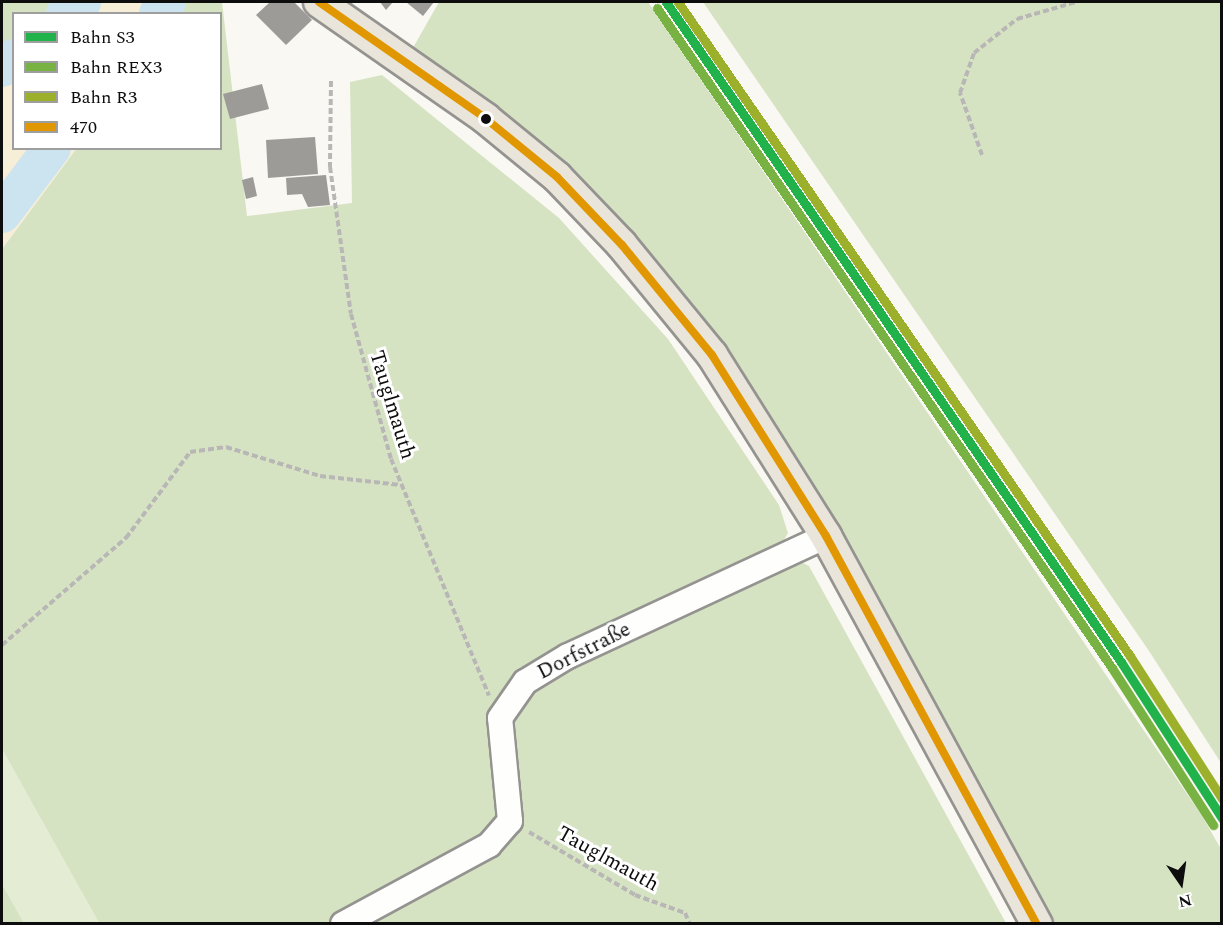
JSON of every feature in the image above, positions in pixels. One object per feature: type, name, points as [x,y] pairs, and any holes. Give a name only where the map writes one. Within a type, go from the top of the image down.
[{"type":"main road","points":[[319,2],[485,118],[557,177],[622,245],[712,355],[826,536],[1037,924]]},
{"type":"street","name":"Dorfstraße","points":[[500,718],[525,682],[568,656],[826,536]]},
{"type":"street","points":[[343,924],[489,845],[510,821],[500,718]]},
{"type":"path","points":[[982,155],[960,93],[974,52],[1017,19],[1077,2]]},
{"type":"path","name":"Tauglmauth","points":[[331,81],[330,167],[351,314],[402,485],[468,655],[500,718]]},
{"type":"path","points":[[2,645],[126,538],[190,452],[226,447],[320,476],[402,485]]},
{"type":"path","name":"Tauglmauth","points":[[510,821],[635,895],[685,914],[690,924]]},
{"type":"green space","points":[[2,2],[76,2],[64,12],[12,12],[12,59],[2,68]]},
{"type":"green space","points":[[185,2],[222,2],[247,216],[352,203],[350,82],[382,75],[559,218],[668,339],[779,505],[788,533],[778,550],[809,566],[1006,923],[99,923],[2,749],[2,249],[75,150],[222,150],[222,12],[178,12]]},
{"type":"green space","points":[[439,2],[648,2],[1202,816],[1221,849],[1221,923],[1052,923],[922,684],[737,367],[621,221],[520,125],[410,53]]},
{"type":"green space","points":[[703,2],[1221,2],[1221,763],[1149,651]]},
{"type":"green space","points":[[2,749],[99,923],[24,923],[2,884]]},
{"type":"green space","points":[[2,884],[24,923],[2,923]]},
{"type":"sand","points":[[76,2],[185,2],[178,12],[64,12]]},
{"type":"sand","points":[[12,59],[12,150],[75,150],[2,249],[2,68]]},
{"type":"building","points":[[270,2],[294,2],[312,20],[286,45],[256,15]]},
{"type":"building","points":[[380,2],[393,2],[386,10]]},
{"type":"building","points":[[406,2],[434,2],[423,16]]},
{"type":"building","points":[[262,84],[269,109],[230,119],[223,94]]},
{"type":"building","points":[[315,137],[318,174],[268,178],[266,140]]},
{"type":"building","points":[[326,175],[330,205],[308,207],[302,194],[287,195],[286,178]]},
{"type":"building","points":[[253,177],[257,196],[246,199],[242,180]]},
{"type":"waterway","points":[[68,12],[82,2]]},
{"type":"waterway","points":[[160,12],[167,2]]},
{"type":"waterway","points":[[2,68],[12,60]]},
{"type":"waterway","points":[[2,214],[50,150]]},
{"type":"rail line","name":"S3","points":[[666,2],[1121,662],[1222,818]]},
{"type":"rail line","name":"R3","points":[[678,2],[1130,656],[1222,799]]},
{"type":"rail line","name":"REX3","points":[[657,8],[1112,668],[1213,825]]},
{"type":"transit line","name":"470","points":[[319,2],[485,118],[557,177],[622,245],[712,355],[826,536],[1037,924]]}]
